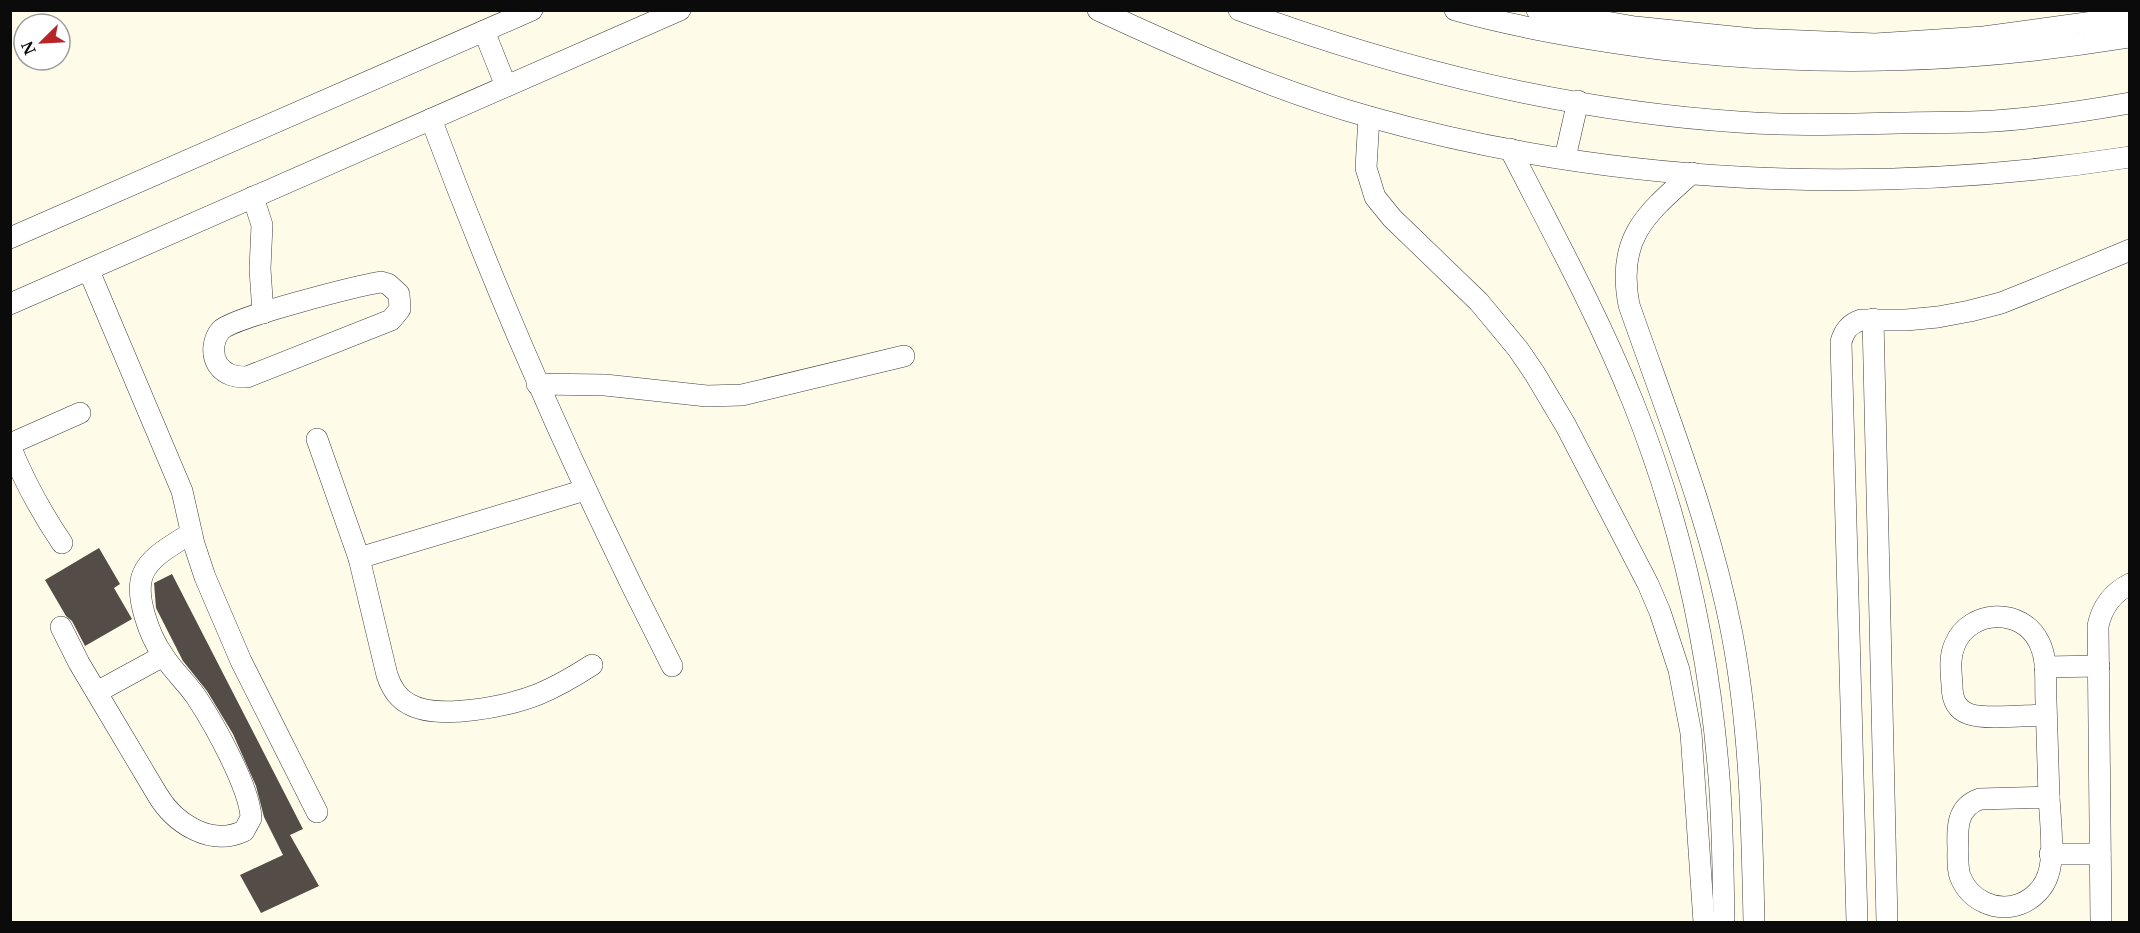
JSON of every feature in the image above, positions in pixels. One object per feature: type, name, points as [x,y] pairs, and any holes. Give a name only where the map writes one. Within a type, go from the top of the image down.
[{"type":"street","points":[[10,238],[532,10]]},
{"type":"street","points":[[10,304],[680,10]]},
{"type":"street","points":[[1098,10],[1258,79],[1369,117],[1451,138],[1565,158],[1692,173],[1806,180],[1919,178],[1976,174],[2130,157]]},
{"type":"street","points":[[1239,10],[1343,47],[1469,81],[1696,119],[1781,124],[1995,121],[2087,111],[2130,103]]},
{"type":"street","points":[[1455,10],[1532,29],[1607,42],[1743,58],[1804,61],[1863,62],[1969,57],[2058,49],[2130,37]]},
{"type":"street","points":[[1536,10],[1670,31],[1753,39],[1875,44],[1994,35],[2130,17]]},
{"type":"street","points":[[484,31],[506,86]]},
{"type":"street","points":[[1565,158],[1578,101]]},
{"type":"street","points":[[1369,117],[1366,168],[1376,197],[1392,218],[1479,302],[1512,341],[1535,374],[1566,426],[1648,584],[1660,612],[1678,670],[1691,733],[1704,922]]},
{"type":"street","points":[[431,119],[469,219],[537,384],[585,490],[672,666]]},
{"type":"street","points":[[1510,149],[1615,360],[1650,449],[1679,542],[1701,635],[1715,731],[1721,807],[1724,922]]},
{"type":"street","points":[[1692,173],[1653,208],[1636,233],[1627,261],[1626,291],[1631,312],[1696,495],[1722,588],[1732,634],[1749,767],[1754,922]]},
{"type":"street","points":[[253,197],[262,225],[260,269],[263,313]]},
{"type":"street","points":[[1857,922],[1841,342],[1843,335],[1850,325],[1860,320],[1916,319],[1970,311],[2011,299],[2130,250]]},
{"type":"street","points":[[89,271],[182,491],[191,533],[205,577],[241,662],[317,812]]},
{"type":"street","points":[[381,282],[394,288],[401,301],[400,309],[391,321],[246,377],[231,375],[219,366],[215,358],[217,336],[227,326],[263,313],[381,282]]},
{"type":"street","points":[[1873,319],[1887,922]]},
{"type":"street","points":[[537,384],[638,387],[707,396],[742,395],[904,356]]},
{"type":"street","points":[[62,543],[38,506],[10,445],[80,413]]},
{"type":"street","points":[[317,439],[359,558],[390,683],[400,698],[415,708],[425,710],[456,711],[499,706],[539,694],[592,665]]},
{"type":"street","points":[[359,558],[585,490]]},
{"type":"street","points":[[61,627],[157,794],[171,814],[189,827],[206,833],[227,836],[244,831],[251,818],[239,778],[198,700],[163,656],[155,642],[143,608],[140,585],[148,564],[191,533]]},
{"type":"street","points":[[2101,922],[2100,616],[2110,598],[2130,584]]},
{"type":"street","points":[[2046,714],[1978,716],[1965,712],[1955,702],[1952,695],[1952,652],[1961,633],[1977,621],[1997,616],[2017,620],[2033,632],[2043,651],[2045,667],[2049,797],[2049,874],[2045,883],[2032,898],[2014,906],[1995,906],[1977,898],[1964,884],[1958,865],[1957,826],[1962,812],[1973,801],[1987,798],[2049,797]]},
{"type":"street","points":[[97,692],[163,656]]},
{"type":"street","points":[[2045,667],[2099,666]]},
{"type":"street","points":[[2050,854],[2100,854]]},
{"type":"building","points":[[99,548],[120,584],[114,588],[132,619],[85,646],[72,621],[66,616],[45,580]]},
{"type":"building","points":[[172,574],[303,829],[290,835],[319,886],[261,913],[240,875],[283,855],[264,817],[256,786],[233,734],[207,691],[183,661],[156,608],[154,583]]}]
